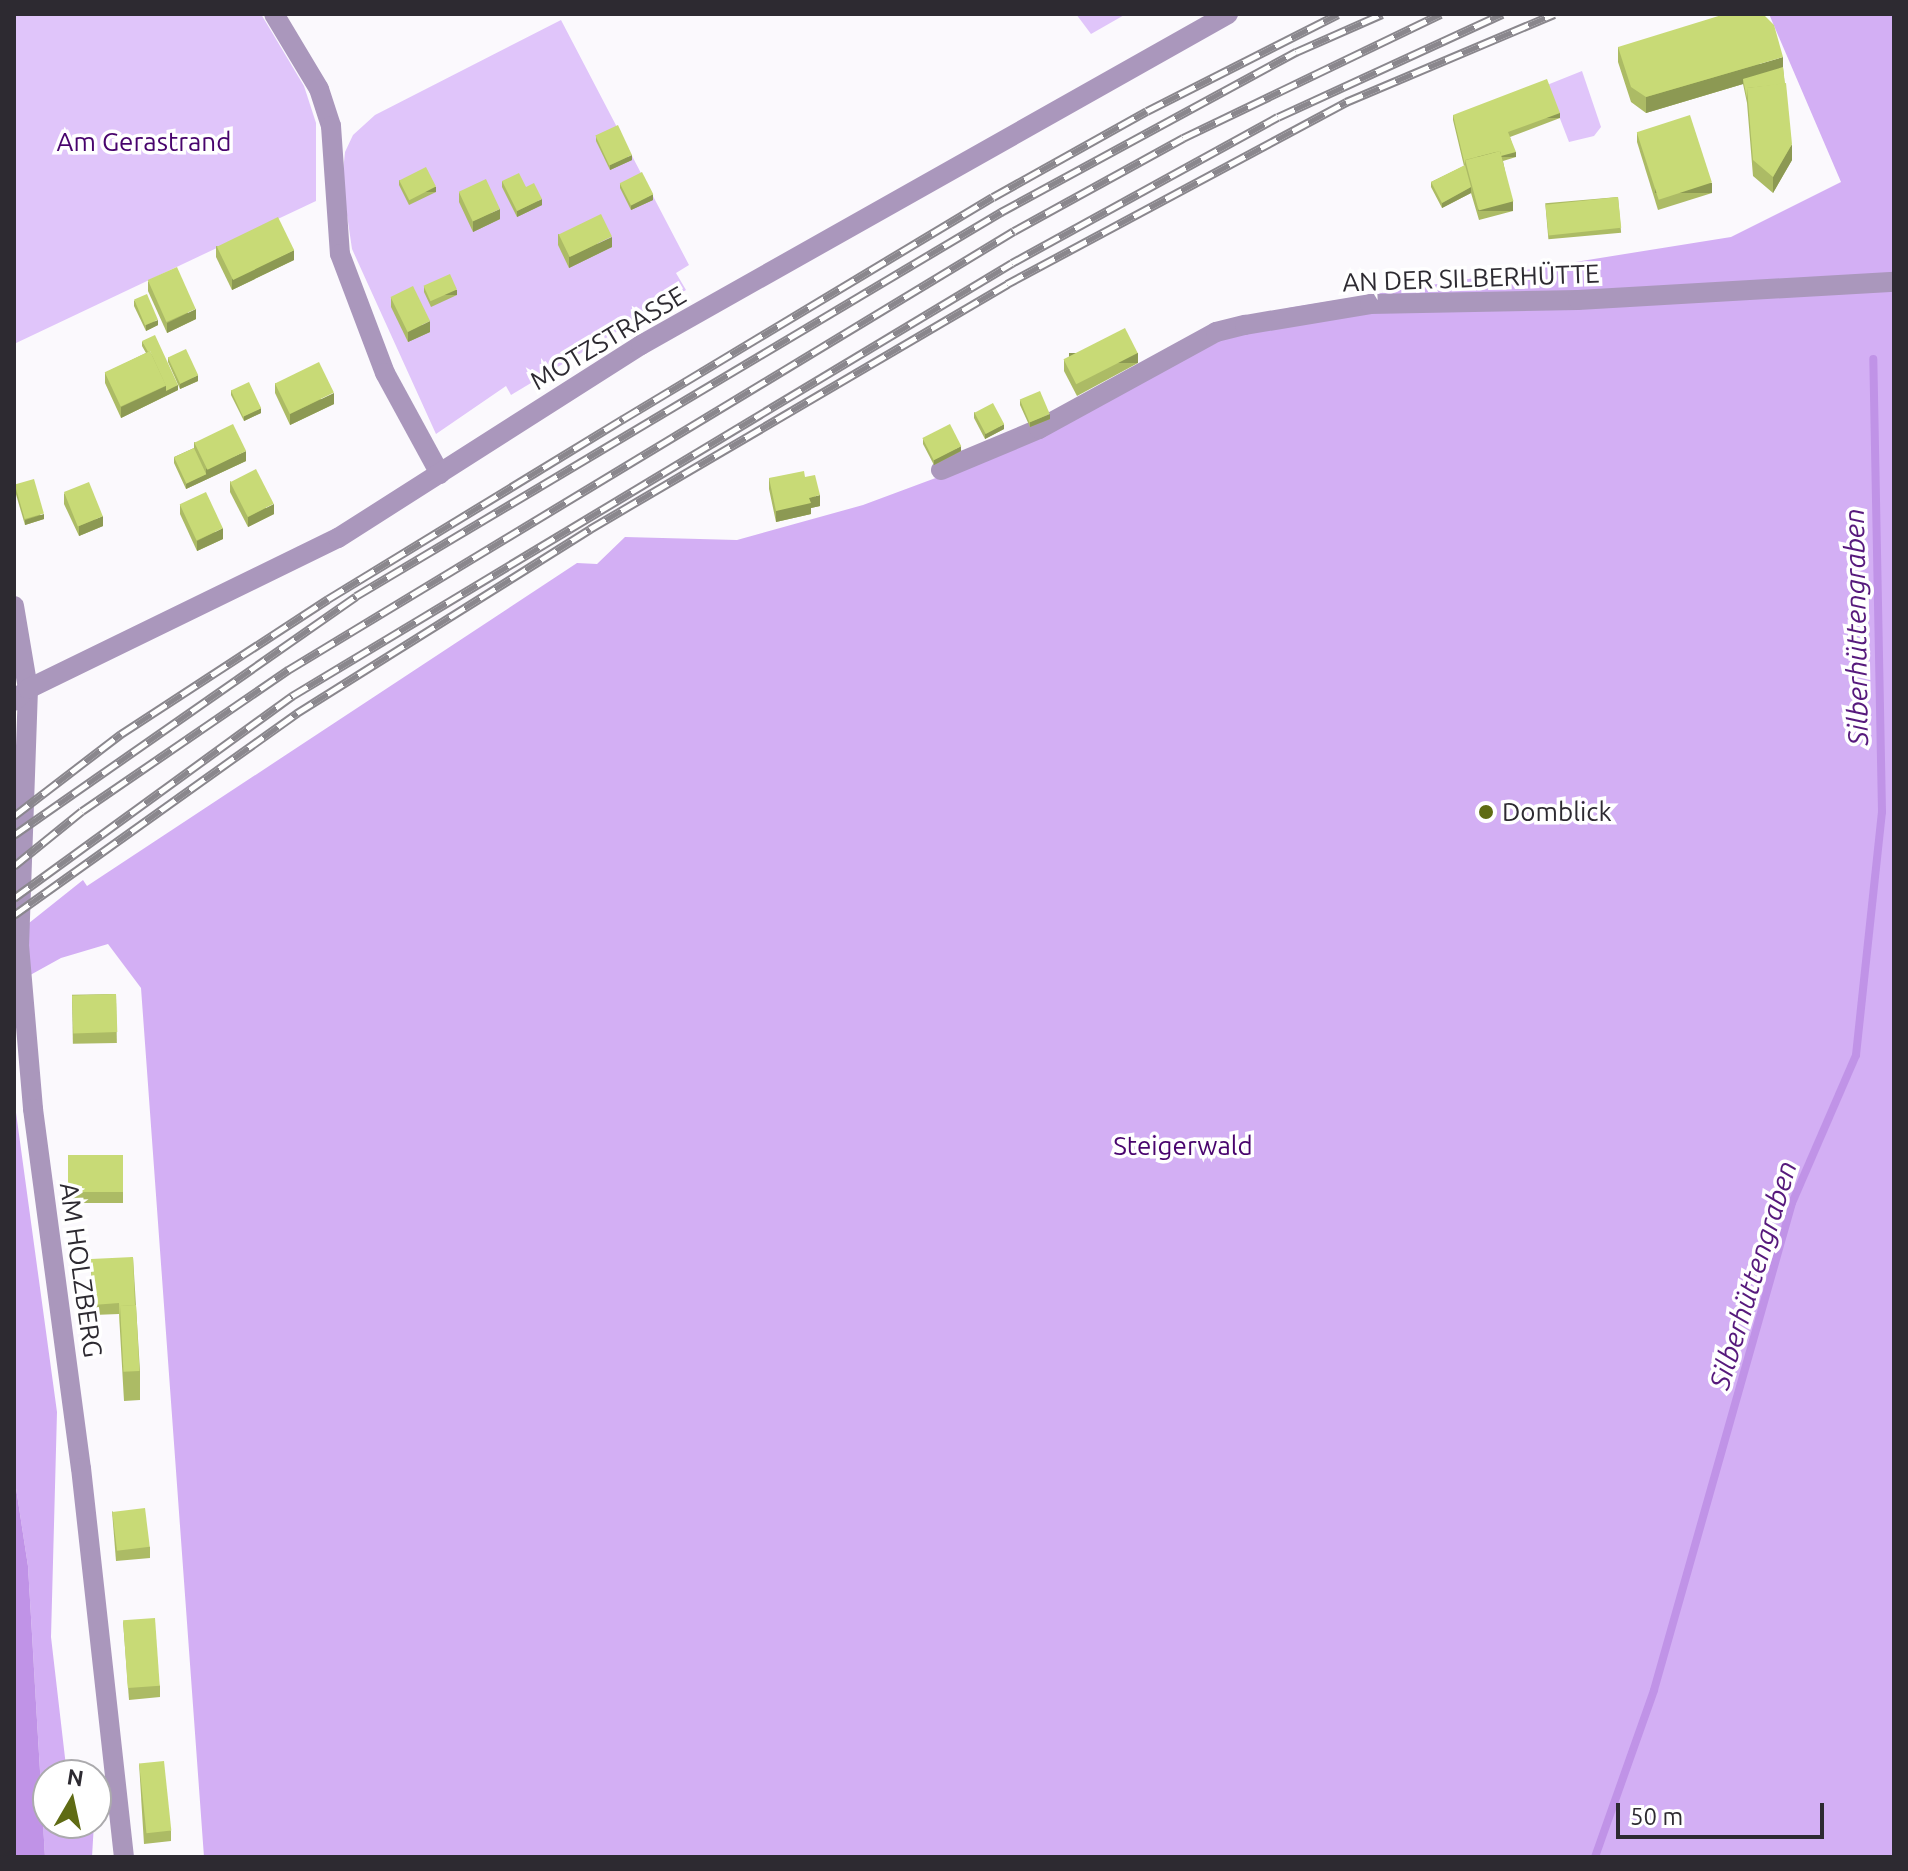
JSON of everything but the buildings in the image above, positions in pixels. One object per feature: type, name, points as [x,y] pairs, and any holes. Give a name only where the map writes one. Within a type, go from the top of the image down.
[{"type":"street","points":[[274,14],[319,89],[331,126],[340,254],[385,373],[440,474]]},
{"type":"street","name":"MOTZSTRASSE","points":[[21,695],[338,538],[641,345],[1228,14]]},
{"type":"street","name":"AN DER SILBERHÜTTE","points":[[941,470],[1039,429],[1216,332],[1351,306],[1894,282]]},
{"type":"street","name":"AM HOLZBERG","points":[[14,606],[21,695],[19,945],[33,1109],[81,1468],[124,1857]]},
{"type":"green space","name":"Am Gerastrand","points":[[14,14],[261,14],[304,86],[316,123],[316,201],[14,344]]},
{"type":"green space","points":[[1076,14],[1126,14],[1091,34]]},
{"type":"green space","name":"Steigerwald","points":[[1769,14],[1894,14],[1894,1857],[204,1857],[141,988],[108,944],[61,958],[14,984],[14,935],[83,880],[87,886],[577,563],[597,564],[625,537],[737,540],[863,505],[941,476],[1288,308],[1731,237],[1841,182]]},
{"type":"green space","points":[[561,20],[689,265],[676,273],[686,290],[511,395],[506,386],[436,434],[352,249],[342,181],[345,152],[353,135],[375,115]]},
{"type":"green space","points":[[1582,71],[1601,127],[1594,136],[1569,142],[1547,85]]},
{"type":"green space","points":[[14,1098],[57,1412],[51,1637],[65,1759],[39,1759],[28,1566],[14,1475]]},
{"type":"green space","points":[[44,1839],[93,1839],[92,1857],[45,1857]]},
{"type":"shaded area","points":[[14,1475],[28,1566],[39,1759],[32,1759],[32,1839],[44,1839],[45,1857],[14,1857]]},
{"type":"waterway","name":"Silberhüttengraben","points":[[1595,1857],[1654,1690],[1792,1203],[1856,1055],[1882,812],[1873,359]]},
{"type":"railway","points":[[14,816],[121,734],[328,599],[623,419],[993,197],[1147,111],[1338,14]]},
{"type":"railway","points":[[14,835],[356,596],[1001,212],[1296,52],[1382,14]]},
{"type":"railway","points":[[14,866],[82,811],[288,670],[1014,231],[1183,138],[1441,14]]},
{"type":"railway","points":[[14,898],[292,696],[1012,263],[1278,117],[1502,14]]},
{"type":"railway","points":[[14,915],[297,713],[590,529],[1007,284],[1346,102],[1554,14]]},
{"type":"place","name":"Domblick","points":[[1486,812]]}]
